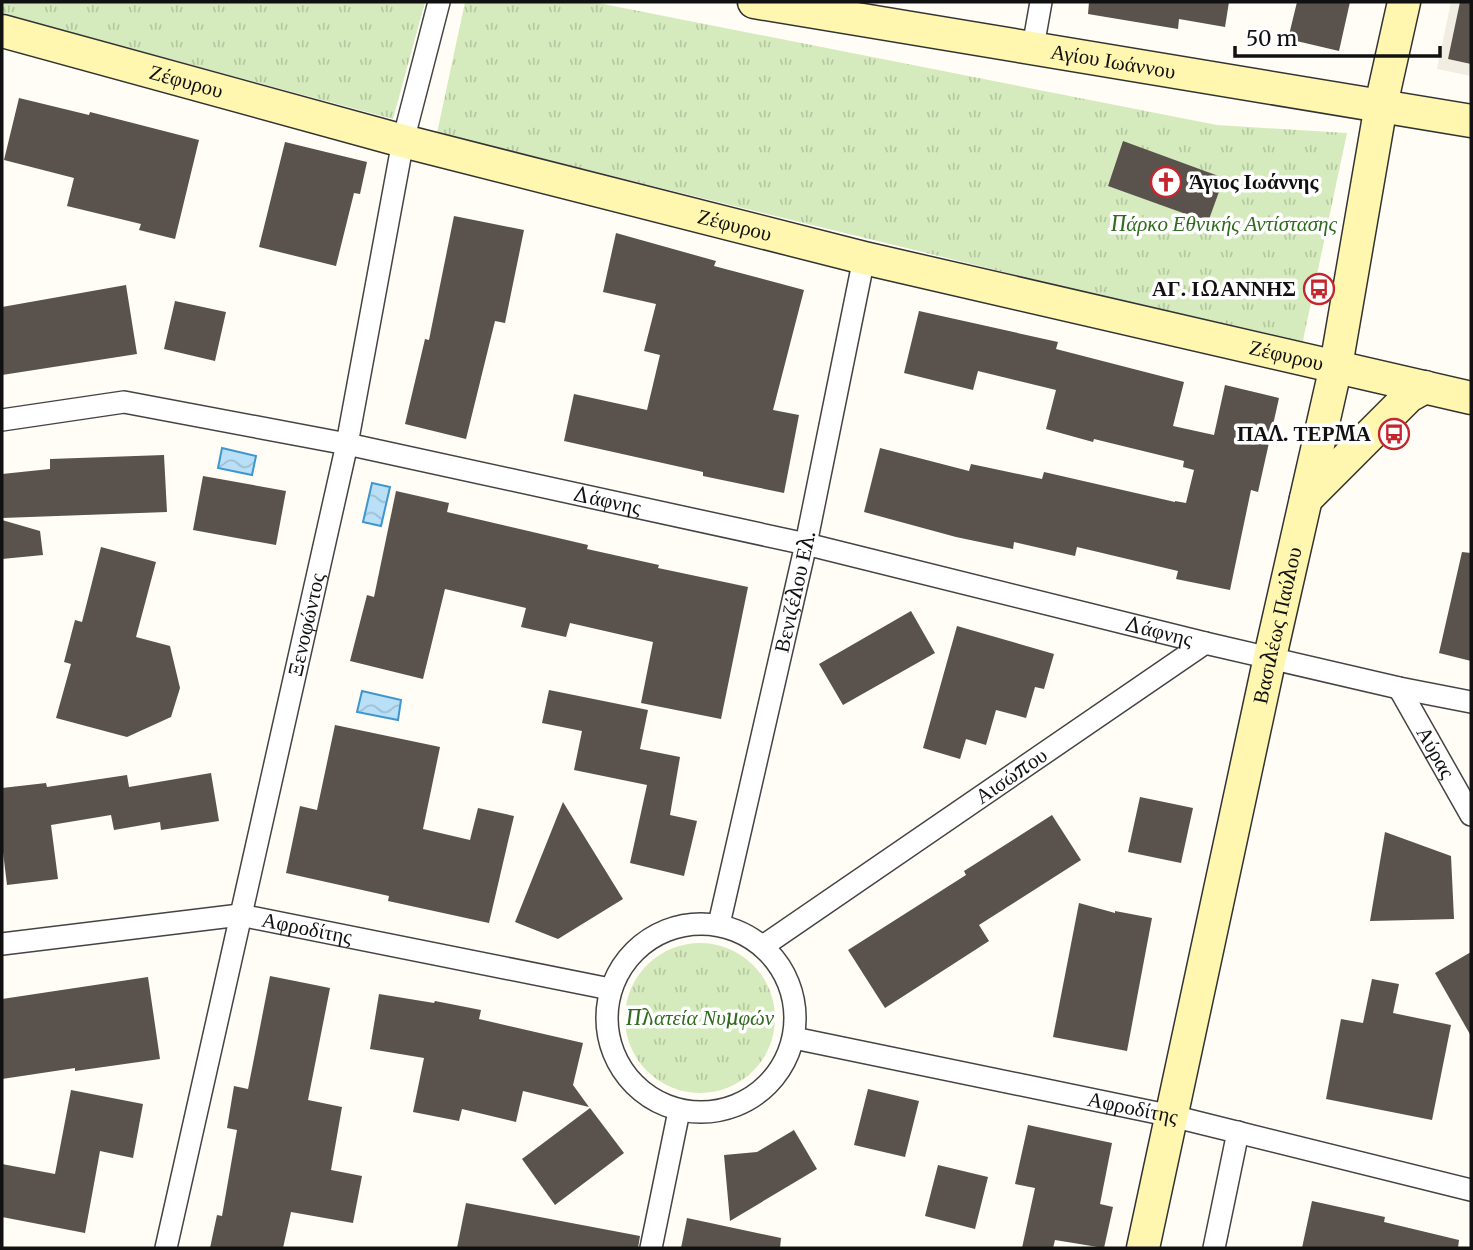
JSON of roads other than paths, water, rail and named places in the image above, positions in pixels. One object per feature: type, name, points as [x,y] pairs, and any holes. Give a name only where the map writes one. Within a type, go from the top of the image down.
[{"type":"street","name":"Ξενοφώντος","points":[[166,1248],[347,443],[403,141],[439,2]]},
{"type":"street","name":"Αγίου Ιωάννου","points":[[754,2],[1471,121]]},
{"type":"street","points":[[1033,47],[1041,2]]},
{"type":"street","name":"Βασιλέως Παύλου","points":[[1143,1248],[1270,657],[1336,366],[1381,105],[1404,2]]},
{"type":"street","name":"Ζέφυρου","points":[[2,31],[403,141],[864,258],[1471,398]]},
{"type":"street","name":"Βενιζέλου Ελ.","points":[[719,925],[806,544],[864,258]]},
{"type":"street","points":[[1306,499],[1409,396],[1425,387]]},
{"type":"street","name":"Δάφνης","points":[[2,420],[124,402],[347,443],[806,544],[1205,643]]},
{"type":"street","points":[[1205,643],[1471,702]]},
{"type":"street","name":"Αισώπου","points":[[763,946],[1205,643]]},
{"type":"street","name":"Αύρας","points":[[1399,688],[1471,815]]},
{"type":"street","name":"Αφροδίτης","points":[[2,944],[240,915],[610,989]]},
{"type":"street","points":[[684,924],[727,926],[763,946],[780,965],[792,988],[796,1013],[794,1038],[784,1065],[766,1088],[743,1104],[716,1112],[679,1111],[652,1100],[629,1081],[614,1056],[606,1028],[610,989],[626,959],[652,936],[684,924]]},
{"type":"street","name":"Αφροδίτης","points":[[794,1038],[1172,1116],[1471,1190]]},
{"type":"street","points":[[651,1248],[679,1111]]},
{"type":"street","points":[[1213,1248],[1238,1132]]},
{"type":"water","points":[[222,448],[256,456],[252,475],[218,468]]},
{"type":"water","points":[[372,483],[390,487],[381,526],[363,522]]},
{"type":"water","points":[[362,691],[401,700],[398,720],[357,712]]},
{"type":"place","name":"Άγιος Ιωάννης","points":[[1166,182]]},
{"type":"place","name":"ΑΓ. ΙΩΑΝΝΗΣ","points":[[1319,289]]},
{"type":"place","name":"ΠΑΛ. ΤΕΡΜΑ","points":[[1394,434]]},
{"type":"park label","name":"Πάρκο Εθνικής Αντίστασης","points":[[1224,224]]},
{"type":"park label","name":"Πλατεία Νυμφών","points":[[700,1018]]}]
